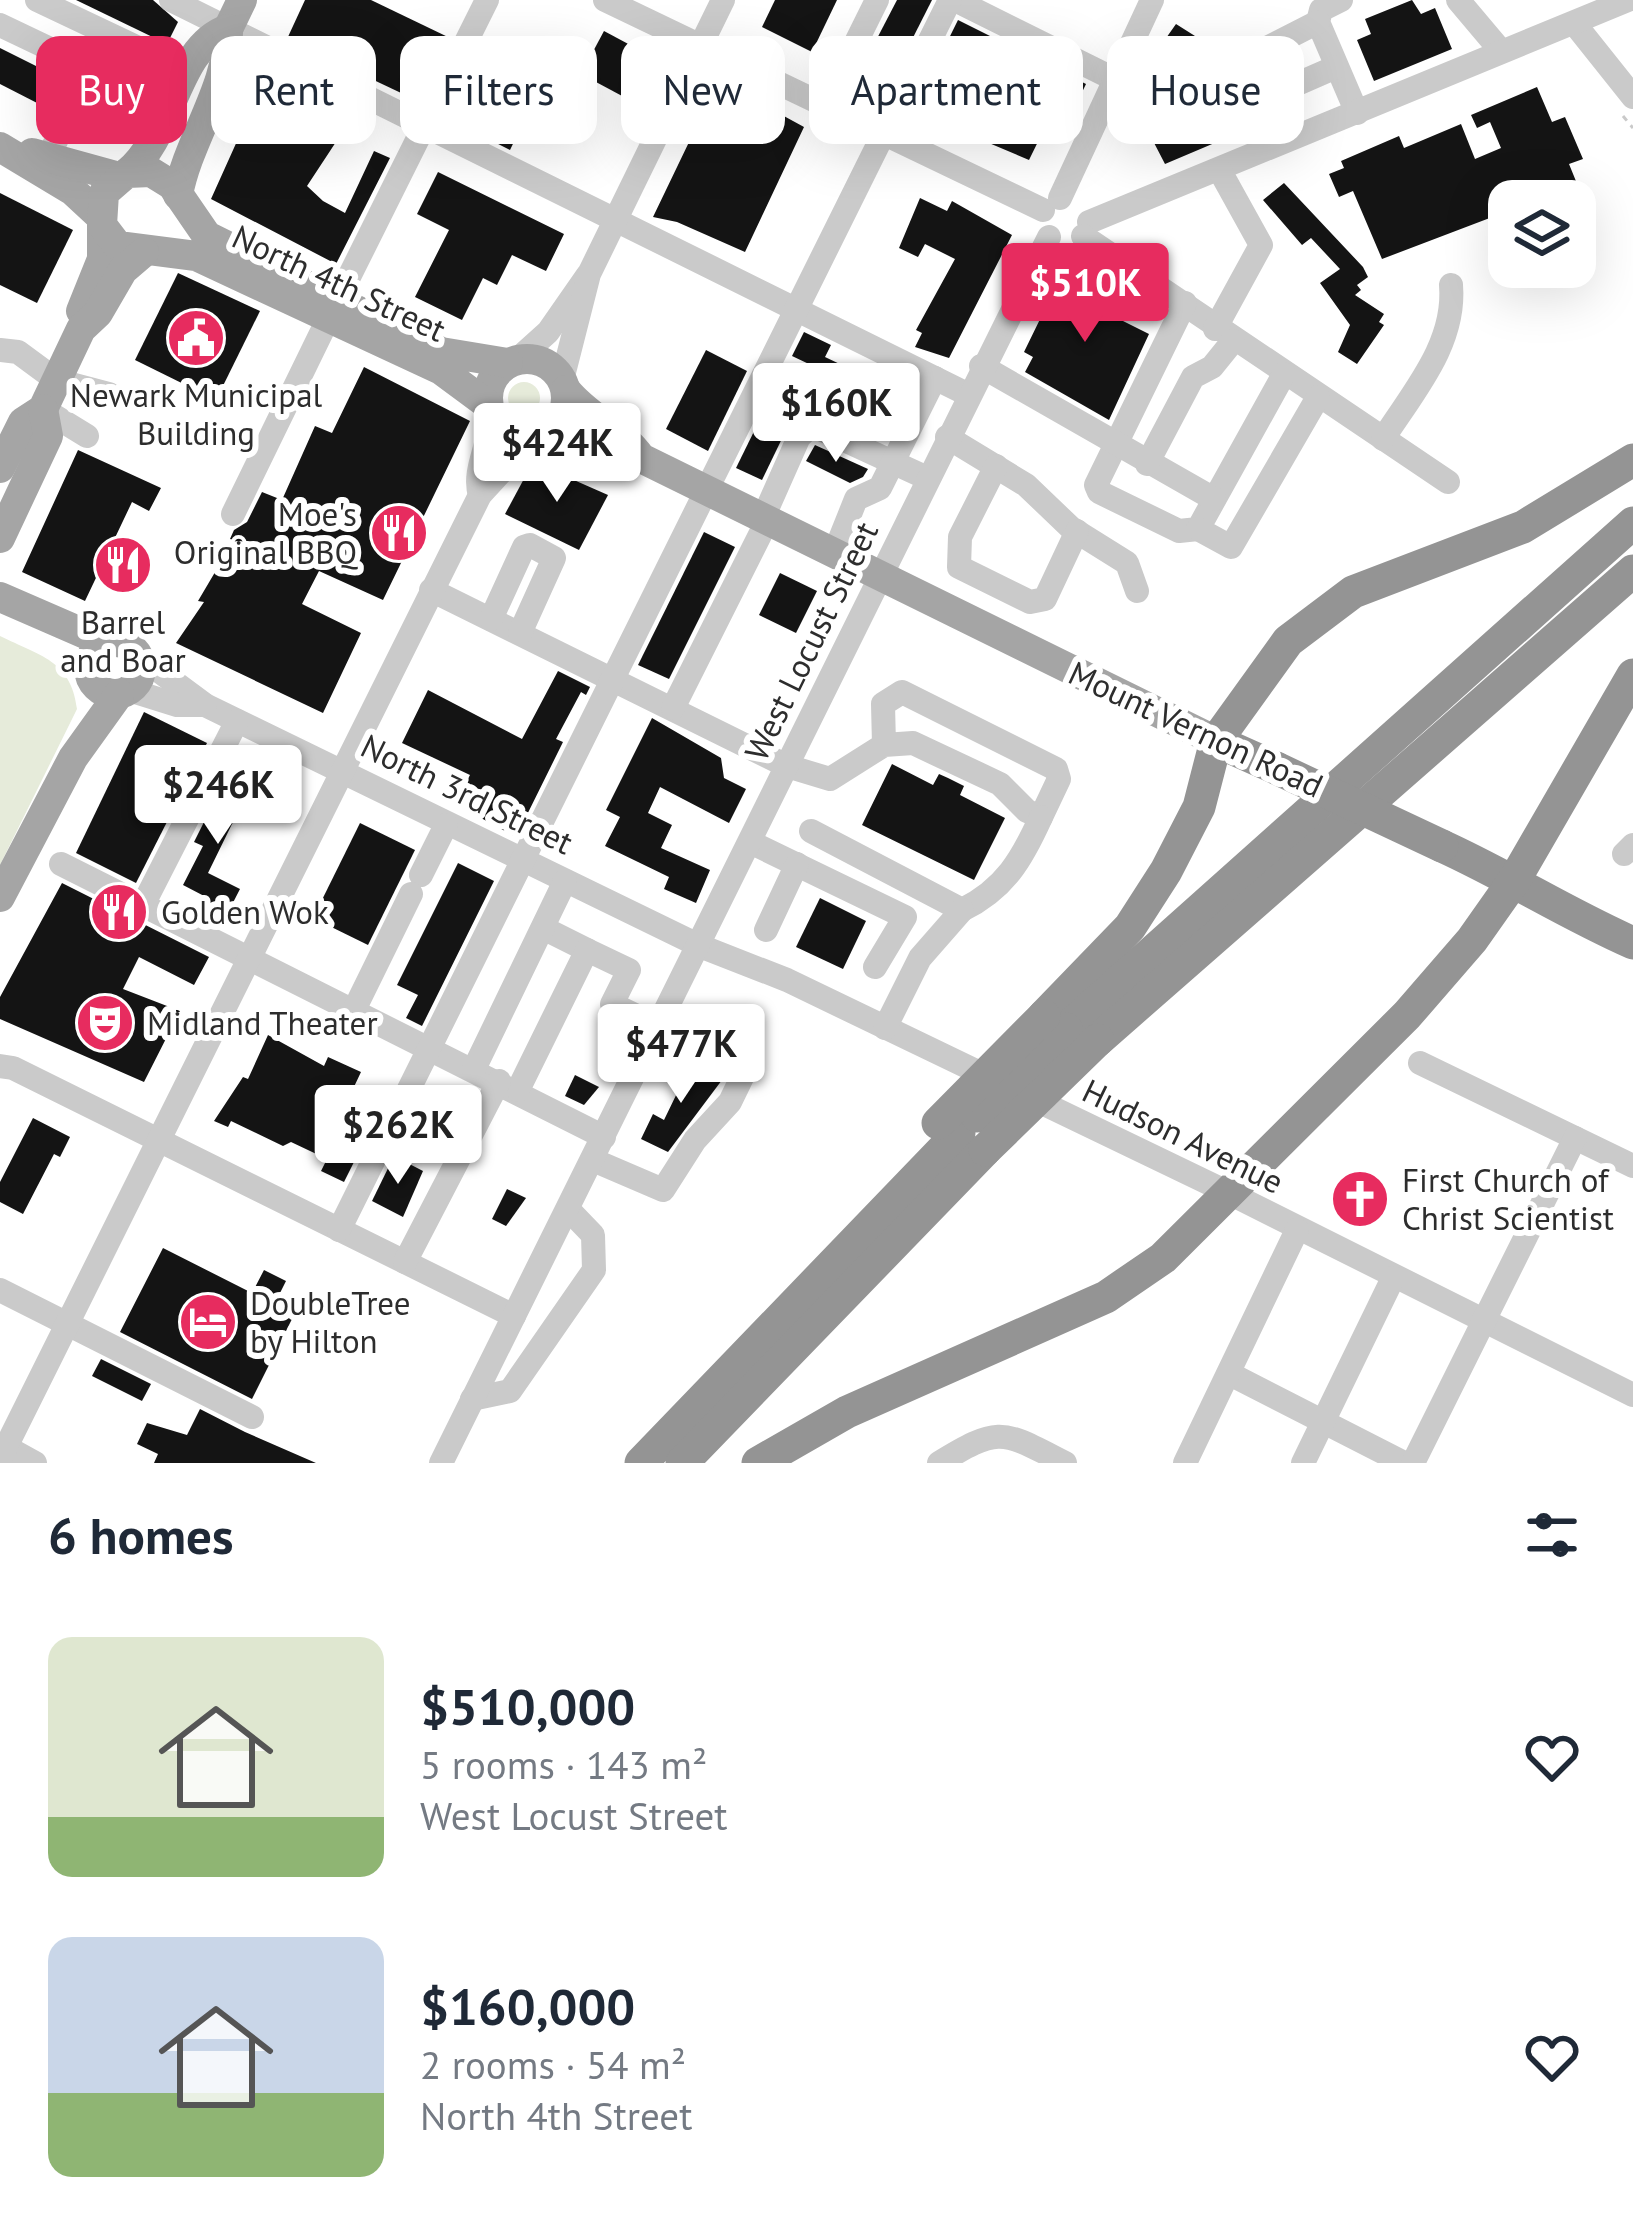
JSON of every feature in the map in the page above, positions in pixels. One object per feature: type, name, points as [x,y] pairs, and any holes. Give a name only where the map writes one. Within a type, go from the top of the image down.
[{"type":"highway","points":[[1069,1029],[1166,871],[1199,807],[1216,740],[1288,641],[1353,592],[1523,527],[1633,460]]},
{"type":"highway","points":[[641,1463],[882,1209],[1069,1029],[1633,523]]},
{"type":"highway","points":[[682,1463],[961,1136],[1069,1029],[1633,571]]},
{"type":"highway","points":[[758,1463],[847,1412],[1106,1297],[1162,1258],[1407,1015],[1472,940],[1515,879],[1633,674]]},
{"type":"highway","name":"Mount Vernon Road","points":[[1216,740],[1515,879],[1556,909],[1633,944]]},
{"type":"highway","name":"Mount Vernon Road","points":[[1515,879],[1565,889],[1633,922]]},
{"type":"main road","points":[[187,71],[199,46],[233,18]]},
{"type":"main road","points":[[0,468],[23,422],[49,394],[81,329],[98,313],[123,270],[176,232],[186,159],[228,50],[233,18]]},
{"type":"main road","points":[[81,329],[81,307],[102,259],[104,194],[156,144]]},
{"type":"main road","points":[[23,154],[123,175],[151,172],[179,198]]},
{"type":"main road","points":[[23,154],[28,168],[73,191],[118,246],[147,252]]},
{"type":"main road","name":"North 4th Street","points":[[179,198],[207,236],[441,370],[489,410]]},
{"type":"main road","name":"North 4th Street","points":[[147,252],[196,256],[441,352],[513,362]]},
{"type":"main road","points":[[641,458],[621,460],[566,436],[508,433],[489,410],[489,385],[513,362],[543,362],[592,420],[631,444],[641,458],[879,576]]},
{"type":"main road","points":[[538,436],[562,416],[564,385]]},
{"type":"main road","points":[[0,538],[48,436],[49,394]]},
{"type":"main road","name":"Mount Vernon Road","points":[[879,576],[1216,740]]},
{"type":"main road","points":[[0,597],[106,643],[121,642],[139,656],[142,671],[107,684],[0,897]]},
{"type":"main road","name":"North 3rd Street","points":[[0,617],[46,638],[107,684]]},
{"type":"main road","points":[[106,643],[90,658],[107,684]]},
{"type":"street","points":[[37,0],[113,36]]},
{"type":"street","points":[[171,0],[233,18],[400,111]]},
{"type":"street","points":[[469,36],[487,0]]},
{"type":"street","points":[[605,0],[680,36]]},
{"type":"street","points":[[706,36],[723,0]]},
{"type":"street","points":[[859,36],[877,0]]},
{"type":"street","points":[[933,36],[952,0],[1107,77]]},
{"type":"street","points":[[1135,36],[1152,0]]},
{"type":"street","points":[[1341,0],[1321,10],[1318,22],[1357,113]]},
{"type":"street","points":[[1458,0],[1501,51]]},
{"type":"street","points":[[1107,94],[1038,225],[1048,237],[1067,246],[1086,229],[1628,0]]},
{"type":"street","points":[[1318,22],[1263,50],[1229,83],[1242,108],[1336,67]]},
{"type":"street","points":[[1574,23],[1633,97]]},
{"type":"street","points":[[0,25],[36,42]]},
{"type":"street","points":[[232,514],[416,144]]},
{"type":"street","points":[[463,144],[968,394]]},
{"type":"street","points":[[513,362],[548,332],[589,274],[652,144]]},
{"type":"street","points":[[339,1230],[877,144]]},
{"type":"street","points":[[906,144],[1051,204],[1082,211],[1086,229],[1224,335],[1448,482]]},
{"type":"street","points":[[1148,464],[1193,377],[1212,367],[1261,245],[1220,171]]},
{"type":"street","name":"West Locust Street","points":[[441,1463],[1048,237]]},
{"type":"street","points":[[564,385],[589,274]]},
{"type":"street","points":[[1383,439],[1441,348],[1452,303],[1451,285]]},
{"type":"street","points":[[1185,303],[1114,441],[1096,489],[1179,531],[1198,529],[1231,547],[1318,397]]},
{"type":"street","points":[[0,350],[18,352],[87,436]]},
{"type":"street","points":[[981,365],[1214,499]]},
{"type":"street","points":[[1198,529],[1284,374]]},
{"type":"street","points":[[834,554],[856,500],[880,488],[935,378]]},
{"type":"street","points":[[49,394],[109,394]]},
{"type":"street","points":[[480,495],[476,480],[491,439],[489,410]]},
{"type":"street","points":[[673,708],[765,519],[799,437],[812,425],[927,478]]},
{"type":"street","points":[[35,1463],[3,1453],[480,495],[538,436]]},
{"type":"street","points":[[947,437],[1026,485],[1077,531],[1127,563],[1137,591]]},
{"type":"street","points":[[995,466],[959,537],[959,567],[1030,602],[1045,599],[1077,531]]},
{"type":"street","points":[[491,619],[524,548],[550,553],[554,558],[520,633]]},
{"type":"street","points":[[431,590],[787,766],[830,779],[884,746],[913,743],[1000,784],[1027,812],[1041,817]]},
{"type":"street","name":"North 3rd Street","points":[[139,656],[205,705],[237,722],[700,946]]},
{"type":"street","name":"North 3rd Street","points":[[107,684],[177,704],[205,705]]},
{"type":"street","points":[[884,746],[883,704],[902,692],[1056,769],[1059,778],[1022,858],[995,892],[962,910],[920,958],[886,1028]]},
{"type":"street","points":[[143,904],[237,722]]},
{"type":"street","points":[[354,1010],[446,825]]},
{"type":"street","points":[[811,831],[962,910]]},
{"type":"street","points":[[750,842],[905,916],[875,967]]},
{"type":"street","points":[[61,864],[508,1086],[663,1190],[739,1088],[746,1069],[612,1004],[628,970],[543,928]]},
{"type":"street","points":[[766,931],[796,864]]},
{"type":"street","points":[[474,1070],[565,881]]},
{"type":"street","name":"Hudson Avenue","points":[[700,946],[787,980],[1633,1395]]},
{"type":"street","points":[[405,1262],[587,950]]},
{"type":"street","points":[[4,1062],[514,1316]]},
{"type":"street","points":[[1420,1063],[1631,1160]]},
{"type":"street","points":[[1230,1374],[1409,1463],[1486,1324],[1575,1138]]},
{"type":"street","points":[[472,1399],[511,1391],[594,1270],[593,1235],[568,1209]]},
{"type":"street","points":[[1185,1463],[1297,1230]]},
{"type":"street","points":[[1303,1463],[1394,1278]]},
{"type":"street","points":[[0,1290],[252,1418]]},
{"type":"street","points":[[939,1463],[983,1436],[1011,1436],[1065,1463]]},
{"type":"green space","points":[[524,382],[535,387],[540,398],[535,409],[524,414],[513,409],[508,398],[513,387]]},
{"type":"green space","points":[[0,636],[61,670],[77,709],[0,865]]},
{"type":"building","points":[[76,0],[153,0],[178,22],[171,36],[150,36]]},
{"type":"building","points":[[305,0],[371,0],[446,36],[400,36],[400,92],[376,81],[376,36],[288,36]]},
{"type":"building","points":[[775,0],[837,0],[820,36],[809,36],[809,50],[762,27]]},
{"type":"building","points":[[897,0],[932,0],[914,36],[878,36]]},
{"type":"building","points":[[1412,0],[1421,14],[1435,8],[1452,49],[1374,81],[1357,40],[1371,34],[1365,19]]},
{"type":"building","points":[[958,20],[990,36],[950,36]]},
{"type":"building","points":[[1176,24],[1195,36],[1168,36]]},
{"type":"building","points":[[604,31],[621,40],[621,95],[597,83],[597,44]]},
{"type":"building","points":[[0,48],[36,66],[36,102],[0,84]]},
{"type":"building","points":[[1537,87],[1552,122],[1565,117],[1583,159],[1569,164],[1576,180],[1488,180],[1488,219],[1382,259],[1353,191],[1339,197],[1329,174],[1344,168],[1341,161],[1399,136],[1404,148],[1461,124],[1475,159],[1501,148],[1490,122],[1477,128],[1471,115]]},
{"type":"building","points":[[785,117],[804,127],[745,252],[677,222],[653,217],[688,144],[785,144]]},
{"type":"building","points":[[236,144],[335,144],[307,186],[345,213],[374,151],[390,158],[336,264],[211,199]]},
{"type":"building","points":[[991,144],[1037,144],[1029,160]]},
{"type":"building","points":[[1155,144],[1212,144],[1165,164]]},
{"type":"building","points":[[438,172],[564,234],[546,271],[512,255],[497,285],[483,278],[462,320],[415,297],[449,230],[417,214]]},
{"type":"building","points":[[1284,183],[1363,267],[1368,277],[1357,285],[1361,290],[1355,295],[1384,314],[1379,322],[1384,325],[1357,364],[1338,352],[1350,325],[1320,283],[1340,269],[1311,238],[1302,245],[1263,200]]},
{"type":"building","points":[[0,193],[73,230],[37,303],[0,285]]},
{"type":"building","points":[[920,198],[947,211],[952,201],[1012,235],[949,358],[915,347],[922,333],[916,330],[955,259],[925,244],[918,257],[899,248]]},
{"type":"building","points":[[1064,270],[1128,301],[1119,319],[1149,334],[1109,420],[1025,372],[1033,357],[1024,352]]},
{"type":"building","name":"Newark Municipal Building","points":[[178,273],[260,311],[216,400],[135,360]]},
{"type":"building","points":[[804,332],[831,345],[825,357],[886,386],[867,425],[817,400],[830,374],[792,356]]},
{"type":"building","points":[[706,350],[747,371],[708,451],[666,429]]},
{"type":"building","points":[[364,367],[470,421],[383,600],[319,571],[302,604],[361,633],[323,713],[176,643],[204,602],[198,601],[234,540],[230,539],[234,530],[247,522],[262,492],[282,500],[315,426],[332,433]]},
{"type":"building","points":[[765,409],[790,422],[762,480],[736,468]]},
{"type":"building","points":[[815,445],[868,469],[850,483],[806,461]]},
{"type":"building","points":[[78,450],[161,488],[149,511],[132,502],[85,601],[22,572]]},
{"type":"building","points":[[533,462],[608,495],[579,550],[505,514]]},
{"type":"building","points":[[704,532],[735,547],[669,679],[638,665]]},
{"type":"building","points":[[780,573],[817,591],[796,633],[759,615]]},
{"type":"building","points":[[558,671],[590,687],[586,695],[581,692],[556,739],[563,742],[516,837],[481,818],[485,810],[459,796],[470,775],[402,743],[428,690],[522,739]]},
{"type":"building","points":[[144,712],[207,743],[136,883],[76,853]]},
{"type":"building","points":[[652,718],[721,758],[724,778],[746,789],[729,823],[660,787],[648,813],[672,825],[661,848],[710,870],[696,903],[664,889],[669,877],[605,846],[620,817],[606,810]]},
{"type":"building","points":[[233,764],[256,775],[208,873],[240,889],[221,926],[197,914],[206,897],[183,885],[203,846],[194,842]]},
{"type":"building","points":[[892,764],[933,785],[939,774],[948,778],[964,786],[960,795],[1005,818],[974,880],[862,825]]},
{"type":"building","points":[[360,823],[415,850],[368,945],[313,918]]},
{"type":"building","points":[[458,863],[494,881],[422,1026],[406,1018],[418,995],[397,985]]},
{"type":"building","points":[[62,883],[209,957],[194,985],[139,957],[123,989],[180,1011],[144,1082],[0,1019],[0,997]]},
{"type":"building","points":[[820,898],[866,921],[843,969],[796,947]]},
{"type":"building","points":[[268,1035],[324,1066],[328,1057],[361,1072],[344,1108],[374,1122],[344,1182],[321,1171],[327,1159],[291,1142],[283,1146],[231,1121],[228,1127],[214,1121],[243,1077],[248,1079]]},
{"type":"building","points":[[681,1060],[722,1080],[668,1152],[641,1139],[653,1114],[664,1120],[680,1087],[670,1082]]},
{"type":"building","points":[[575,1075],[599,1087],[584,1105],[565,1096]]},
{"type":"building","points":[[33,1118],[70,1137],[60,1157],[54,1154],[23,1214],[0,1202],[0,1182]]},
{"type":"building","points":[[394,1156],[423,1171],[403,1217],[372,1201]]},
{"type":"building","points":[[507,1189],[526,1198],[506,1226],[492,1219]]},
{"type":"building","name":"DoubleTree by Hilton","points":[[163,1248],[252,1293],[264,1270],[286,1281],[275,1303],[295,1313],[252,1399],[120,1332]]},
{"type":"building","points":[[101,1359],[151,1384],[142,1401],[92,1376]]},
{"type":"building","points":[[200,1409],[316,1463],[154,1463],[158,1454],[137,1444],[147,1423],[187,1435]]},
{"type":"place","name":"Newark Municipal Building","points":[[196,338]]},
{"type":"place","name":"Moe's Original BBQ","points":[[399,533]]},
{"type":"place","name":"Barrel and Boar","points":[[123,565]]},
{"type":"place","name":"Golden Wok","points":[[119,912]]},
{"type":"place","name":"Midland Theater","points":[[105,1023]]},
{"type":"place","name":"First Church of Christ Scientist","points":[[1360,1199]]},
{"type":"place","name":"DoubleTree by Hilton","points":[[208,1322]]}]
